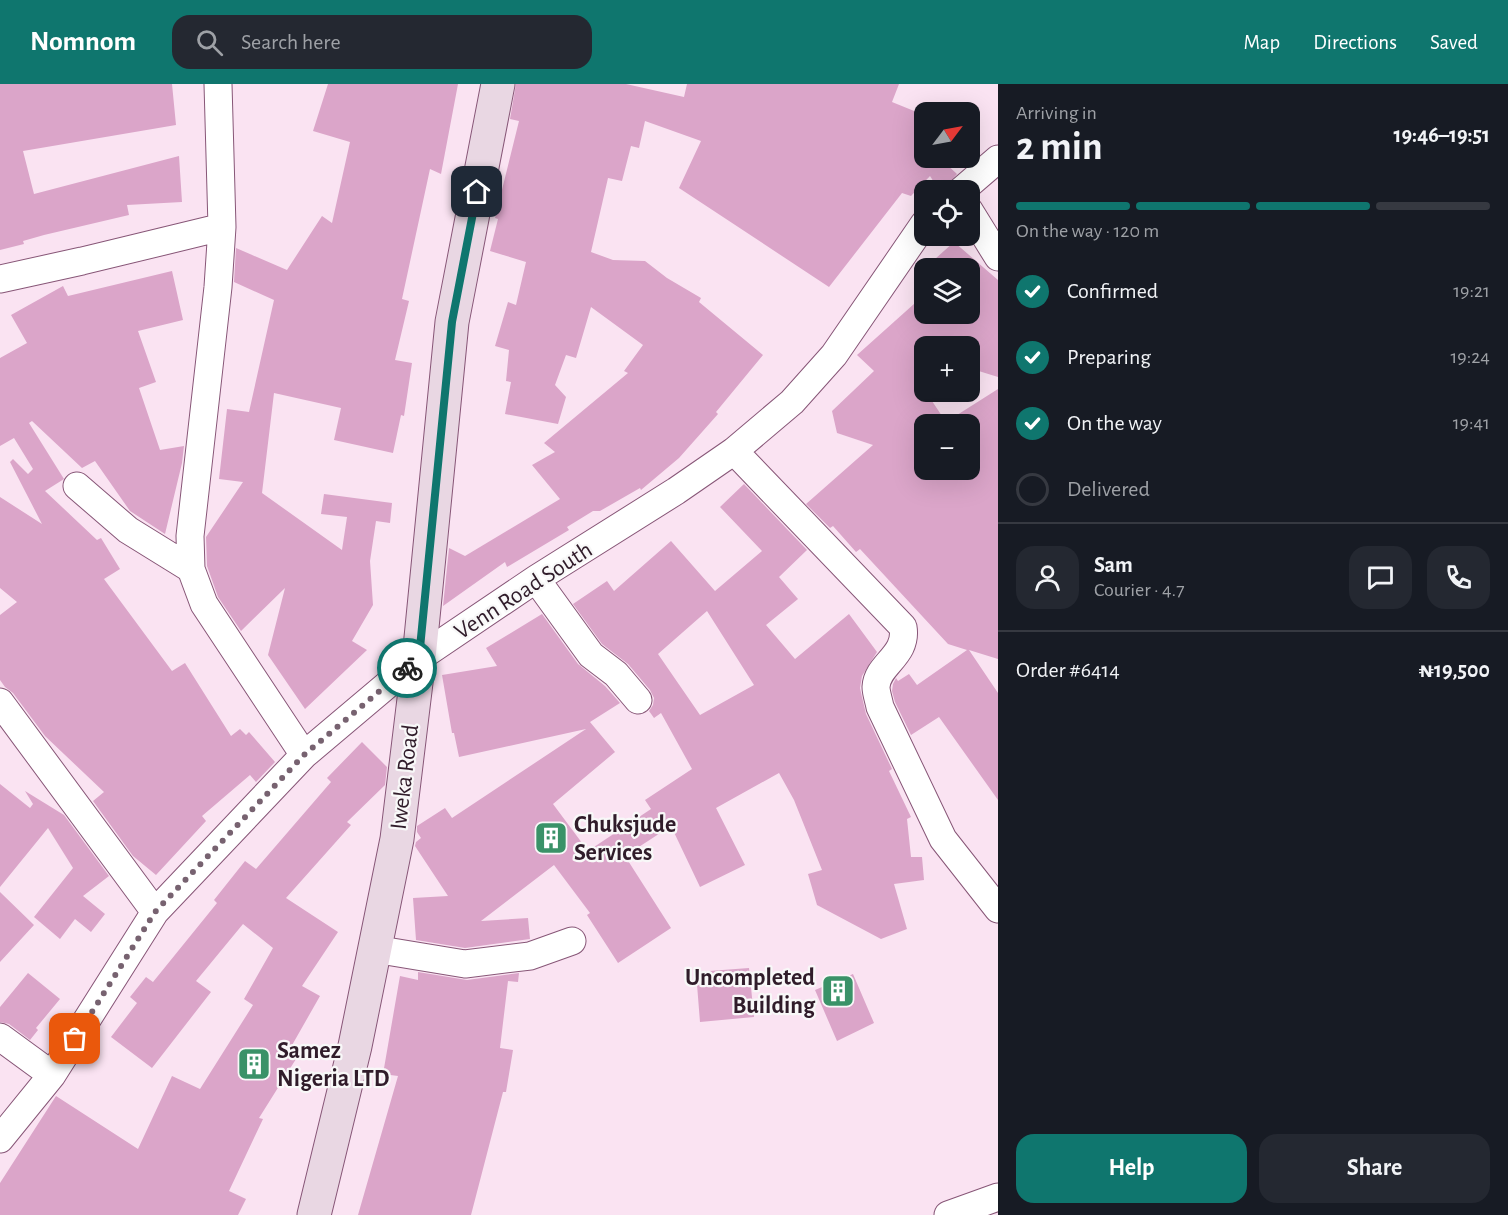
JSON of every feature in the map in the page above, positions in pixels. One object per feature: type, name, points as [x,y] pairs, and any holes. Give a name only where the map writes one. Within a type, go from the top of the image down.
[{"type":"main road","name":"Iweka Road","points":[[314,1215],[355,1046],[397,839],[419,658],[452,322],[498,84]]},
{"type":"street","points":[[218,84],[222,227],[190,536],[191,569],[204,604],[304,755]]},
{"type":"street","points":[[974,180],[998,159]]},
{"type":"street","points":[[0,279],[222,227]]},
{"type":"street","points":[[980,228],[998,257]]},
{"type":"street","name":"Venn Road South","points":[[0,1139],[52,1075],[155,912],[304,755],[419,658],[536,579],[676,492],[734,452],[792,402],[834,355],[914,239]]},
{"type":"street","points":[[734,452],[903,627],[904,642],[878,679],[876,688],[880,707],[943,839],[998,909]]},
{"type":"street","points":[[77,486],[128,530],[191,569]]},
{"type":"street","points":[[536,579],[591,655],[616,674],[638,700]]},
{"type":"street","points":[[0,702],[155,912]]},
{"type":"street","points":[[375,949],[465,964],[530,956],[572,941]]},
{"type":"street","points":[[0,1036],[52,1075]]},
{"type":"street","points":[[948,1215],[998,1197]]},
{"type":"building","points":[[0,84],[172,84],[176,125],[23,151],[34,194],[179,156],[182,202],[127,205],[129,215],[44,235],[23,241],[24,244],[0,250]]},
{"type":"building","points":[[328,84],[458,84],[441,174],[430,169],[402,299],[409,301],[395,360],[412,363],[404,416],[401,415],[393,453],[334,440],[341,408],[274,393],[262,493],[342,550],[347,517],[321,514],[324,494],[392,503],[390,523],[376,521],[370,561],[373,605],[352,641],[367,650],[305,709],[268,655],[285,588],[241,631],[218,597],[207,566],[206,537],[243,482],[219,479],[227,409],[249,412],[274,300],[234,282],[236,248],[287,270],[322,216],[332,223],[350,142],[313,131]]},
{"type":"building","points":[[516,84],[626,84],[684,97],[687,84],[899,84],[892,102],[914,111],[914,168],[950,168],[957,174],[952,180],[933,180],[930,176],[926,180],[914,180],[914,193],[911,196],[902,193],[829,287],[679,188],[701,141],[645,121],[639,148],[631,146],[622,181],[608,178],[591,252],[613,260],[645,261],[667,278],[701,298],[699,302],[763,355],[716,412],[718,414],[679,458],[641,490],[640,488],[600,511],[593,511],[567,527],[569,530],[507,567],[505,562],[443,606],[449,548],[465,556],[560,499],[532,465],[555,452],[544,443],[628,373],[624,371],[643,345],[591,307],[576,358],[566,355],[555,385],[566,397],[558,424],[505,414],[511,382],[506,381],[509,350],[495,346],[508,302],[516,305],[526,262],[490,251],[498,219],[495,218],[519,121],[510,119]]},
{"type":"building","points":[[950,246],[959,246],[973,258],[936,258]]},
{"type":"building","points":[[980,264],[998,280],[998,377],[980,371],[980,336],[914,336],[914,402],[933,402],[941,414],[914,414],[914,480],[980,480],[980,414],[959,414],[998,389],[998,659],[969,650],[998,693],[998,800],[939,717],[911,735],[892,691],[896,678],[898,681],[909,674],[917,685],[967,650],[948,644],[860,549],[856,552],[833,526],[830,528],[806,504],[873,445],[837,433],[832,411],[874,371],[857,355],[914,304],[914,324],[980,324]]},
{"type":"building","points":[[172,271],[183,320],[138,331],[156,382],[139,388],[160,450],[184,446],[165,534],[130,511],[95,461],[82,468],[32,421],[29,423],[64,479],[45,491],[97,540],[101,538],[120,569],[104,579],[172,671],[185,663],[231,736],[240,729],[246,735],[249,732],[275,762],[256,782],[250,775],[202,816],[206,821],[156,875],[133,856],[93,801],[104,792],[45,736],[13,693],[0,680],[0,615],[17,602],[0,588],[0,497],[42,524],[10,462],[13,459],[28,474],[33,469],[14,438],[0,446],[0,358],[27,343],[11,315],[63,286],[68,296]]},
{"type":"building","points":[[744,484],[807,550],[779,577],[798,599],[766,625],[795,659],[849,614],[877,652],[862,676],[860,688],[866,714],[892,769],[889,771],[911,817],[907,819],[911,857],[922,857],[924,880],[894,884],[907,929],[881,939],[817,905],[808,874],[822,870],[794,800],[779,773],[716,808],[745,865],[700,887],[671,826],[625,856],[671,928],[618,963],[587,915],[590,913],[554,865],[481,921],[528,918],[530,939],[465,948],[416,940],[413,898],[448,896],[415,846],[421,838],[417,832],[417,826],[445,808],[452,818],[586,729],[459,757],[454,733],[452,733],[442,675],[497,666],[486,648],[542,614],[578,664],[605,686],[620,703],[590,722],[615,752],[553,804],[588,851],[651,809],[645,800],[692,769],[661,713],[654,718],[649,711],[654,698],[650,690],[628,664],[602,644],[573,604],[607,581],[614,591],[671,541],[715,591],[762,551],[720,507]],"holes":[[[707,611],[754,685],[700,715],[658,654]]]},
{"type":"building","points":[[362,742],[387,767],[385,785],[347,822],[351,825],[286,898],[338,932],[302,986],[320,996],[287,1054],[296,1059],[259,1118],[263,1119],[229,1191],[246,1199],[238,1215],[0,1215],[0,1183],[56,1096],[138,1149],[172,1076],[200,1089],[253,1005],[244,999],[273,948],[243,924],[196,981],[211,992],[152,1068],[111,1037],[137,1003],[130,997],[146,977],[153,982],[217,903],[214,900],[245,861],[256,869],[331,782],[327,778]]},
{"type":"building","points":[[0,784],[30,808],[33,804],[25,791],[64,815],[109,876],[83,896],[105,914],[91,932],[75,919],[60,939],[34,917],[73,868],[48,828],[0,887]]},
{"type":"building","points":[[0,892],[34,925],[0,962]]},
{"type":"building","points":[[749,968],[754,1017],[700,1022],[696,972]]},
{"type":"building","points":[[418,972],[467,980],[519,973],[518,982],[508,981],[500,1048],[513,1050],[506,1092],[503,1092],[471,1215],[358,1215],[398,1076],[383,1074],[400,976],[418,980]]},
{"type":"building","points":[[28,973],[60,999],[36,1028],[38,1030],[30,1040],[9,1024],[0,1022],[0,1007]]},
{"type":"building","points":[[853,974],[874,1023],[837,1041],[815,990]]},
{"type":"way so far","points":[[75,1039],[155,912],[304,755],[407,668]]},
{"type":"place","name":"Chuksjude Services","points":[[551,838]]},
{"type":"place","name":"Uncompleted Building","points":[[838,991]]},
{"type":"place","name":"Samez Nigeria LTD","points":[[254,1064]]},
{"type":"route","points":[[407,668],[419,658],[452,322],[477,192]]}]
